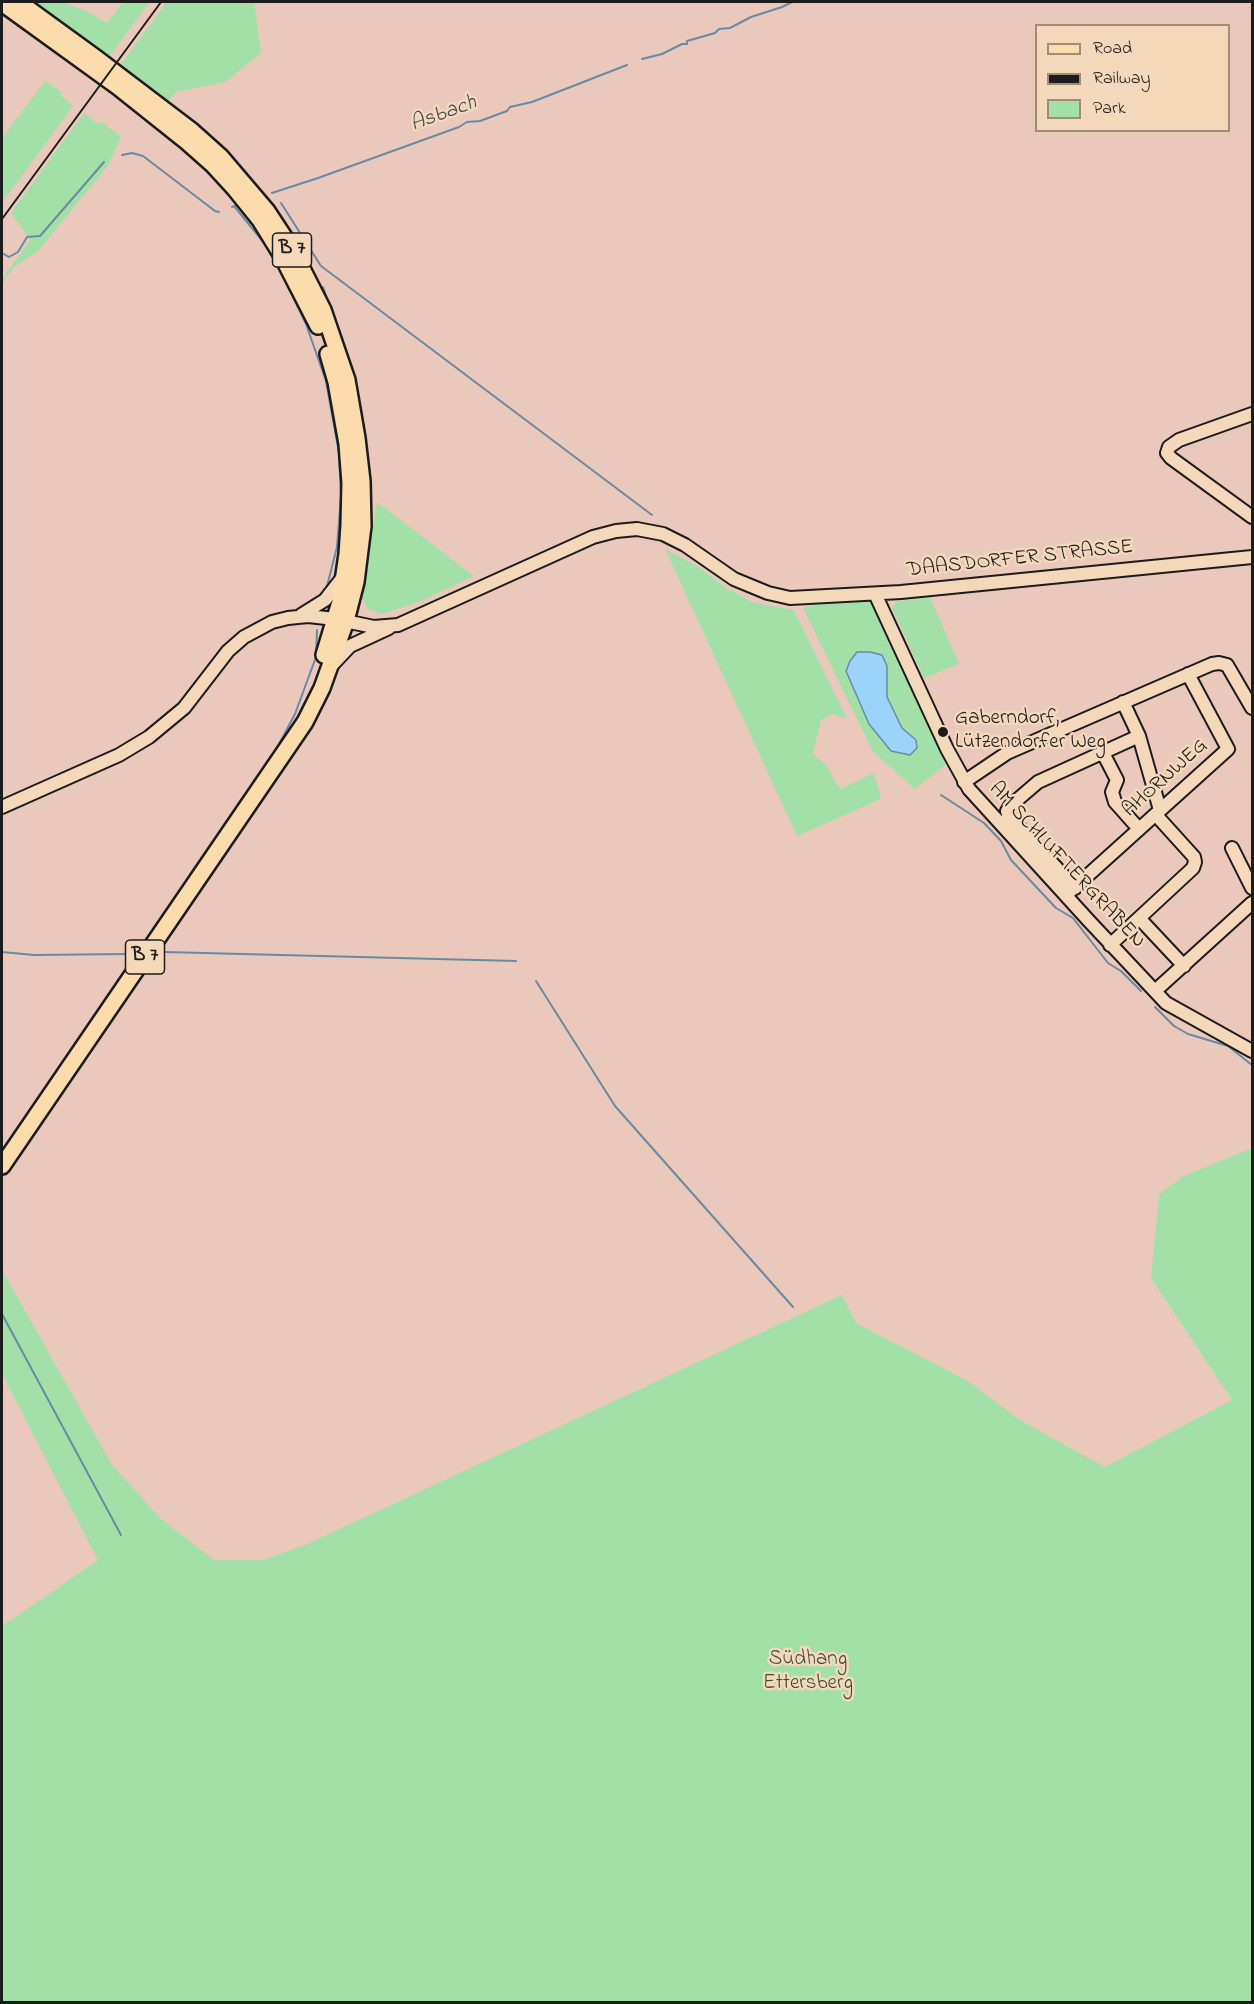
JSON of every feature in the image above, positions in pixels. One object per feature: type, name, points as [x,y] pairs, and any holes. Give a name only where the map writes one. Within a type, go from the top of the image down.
[{"type":"main road","name":"B 7","points":[[19,2],[123,78],[192,131],[214,151],[267,211],[292,249],[323,310],[347,380],[362,481],[363,526],[356,582],[288,747]]},
{"type":"main road","name":"B 7","points":[[2,3],[118,87],[187,142],[235,189],[260,220],[314,314],[326,346],[336,382],[347,444],[350,483],[350,525],[341,620],[331,665],[312,710],[2,1166]]},
{"type":"street","points":[[1252,414],[1179,440],[1169,447],[1167,453],[1252,517]]},
{"type":"street","name":"DAASDORFER STRASSE","points":[[331,665],[350,646],[390,627],[424,614],[593,537],[624,530],[663,534],[685,545],[735,579],[768,593],[790,598],[876,594],[1252,557]]},
{"type":"street","points":[[299,616],[325,600],[344,576]]},
{"type":"street","name":"AM SCHLUFTERGRABEN","points":[[876,594],[963,782],[1071,892],[1110,945],[1167,1003],[1252,1051]]},
{"type":"street","points":[[2,807],[119,755],[149,737],[184,708],[228,651],[244,637],[272,622],[299,616],[390,627]]},
{"type":"street","points":[[963,782],[1007,753],[1188,674],[1219,663],[1227,665],[1232,670],[1252,708]]},
{"type":"street","name":"AHORNWEG","points":[[1071,892],[1228,749],[1188,674]]},
{"type":"street","points":[[1110,945],[1193,868],[1195,862],[1194,857],[1158,813],[1139,736],[1123,702]]},
{"type":"street","points":[[1071,892],[1008,816],[1007,811],[1038,782],[1139,736]]},
{"type":"street","points":[[1103,753],[1117,780],[1113,792],[1115,802],[1139,829]]},
{"type":"street","points":[[1232,848],[1252,888]]},
{"type":"street","points":[[1155,991],[1252,903]]},
{"type":"street","points":[[1139,918],[1184,966]]},
{"type":"green space","points":[[38,2],[61,2],[84,10],[107,23],[123,2],[150,2],[109,57],[105,53],[102,57],[35,6]]},
{"type":"green space","points":[[167,2],[254,2],[261,53],[225,82],[176,92],[166,104],[122,71],[126,67],[121,64]]},
{"type":"green space","points":[[45,81],[62,92],[60,95],[73,106],[2,203],[2,138]]},
{"type":"green space","points":[[84,113],[99,125],[101,121],[121,137],[107,167],[38,251],[13,268],[2,284],[2,279],[30,240],[11,213]]},
{"type":"green space","points":[[377,502],[474,576],[419,602],[382,614],[367,609],[362,595]]},
{"type":"green space","points":[[665,549],[697,566],[725,587],[752,602],[794,610],[847,719],[833,714],[821,720],[813,754],[825,764],[840,789],[874,773],[881,799],[797,836]]},
{"type":"green space","points":[[930,597],[959,664],[924,678],[892,608],[896,602]]},
{"type":"green space","points":[[869,600],[881,615],[949,762],[915,789],[873,752],[803,608],[817,603]],"holes":[[[887,666],[887,697],[902,728],[916,740],[910,755],[891,751],[869,724],[846,671]]]},
{"type":"green space","name":"Südhang Ettersberg","points":[[1252,1148],[1252,2002],[2,2002],[2,1625],[98,1560],[2,1374],[2,1270],[112,1465],[161,1519],[214,1560],[263,1560],[305,1545],[842,1295],[856,1323],[968,1381],[1018,1419],[1105,1467],[1232,1400],[1151,1278],[1159,1194],[1184,1176]]},
{"type":"water","points":[[857,652],[882,655],[887,666],[887,697],[902,728],[916,740],[917,748],[910,755],[891,751],[869,724],[846,671]]},
{"type":"waterway","name":"Asbach","points":[[642,59],[662,54],[682,44],[687,44],[687,41],[715,33],[719,29],[730,28],[751,17],[792,2]]},
{"type":"waterway","name":"Asbach","points":[[272,193],[459,127],[467,122],[480,121],[507,111],[510,107],[532,102],[627,65]]},
{"type":"waterway","name":"Asbach","points":[[122,155],[132,153],[143,156],[219,212]]},
{"type":"waterway","name":"Asbach","points":[[2,253],[9,257],[18,252],[27,237],[40,236],[104,162]]},
{"type":"waterway","points":[[281,203],[321,266],[652,515]]},
{"type":"waterway","name":"Asbach","points":[[232,207],[237,205]]},
{"type":"waterway","points":[[234,206],[269,249],[279,267],[306,324],[326,381],[339,453],[341,496],[337,547],[326,590]]},
{"type":"waterway","points":[[323,287],[330,307]]},
{"type":"waterway","points":[[354,377],[356,389]]},
{"type":"waterway","points":[[366,451],[367,463]]},
{"type":"waterway","points":[[256,781],[295,714],[316,657],[317,630]]},
{"type":"waterway","points":[[941,795],[984,823],[1001,841],[1011,860],[1056,908],[1073,918],[1108,963],[1121,971],[1141,991]]},
{"type":"waterway","points":[[154,929],[238,808]]},
{"type":"waterway","points":[[2,952],[34,955],[130,954]]},
{"type":"waterway","points":[[164,952],[516,961]]},
{"type":"waterway","points":[[536,981],[615,1106],[793,1307]]},
{"type":"waterway","points":[[1155,1007],[1174,1026],[1188,1034],[1228,1046],[1252,1065]]},
{"type":"waterway","points":[[2,1314],[121,1535]]},
{"type":"railway","points":[[2,219],[161,2]]},
{"type":"place","name":"Gaberndorf, Lützendorfer Weg","points":[[943,732]]}]
